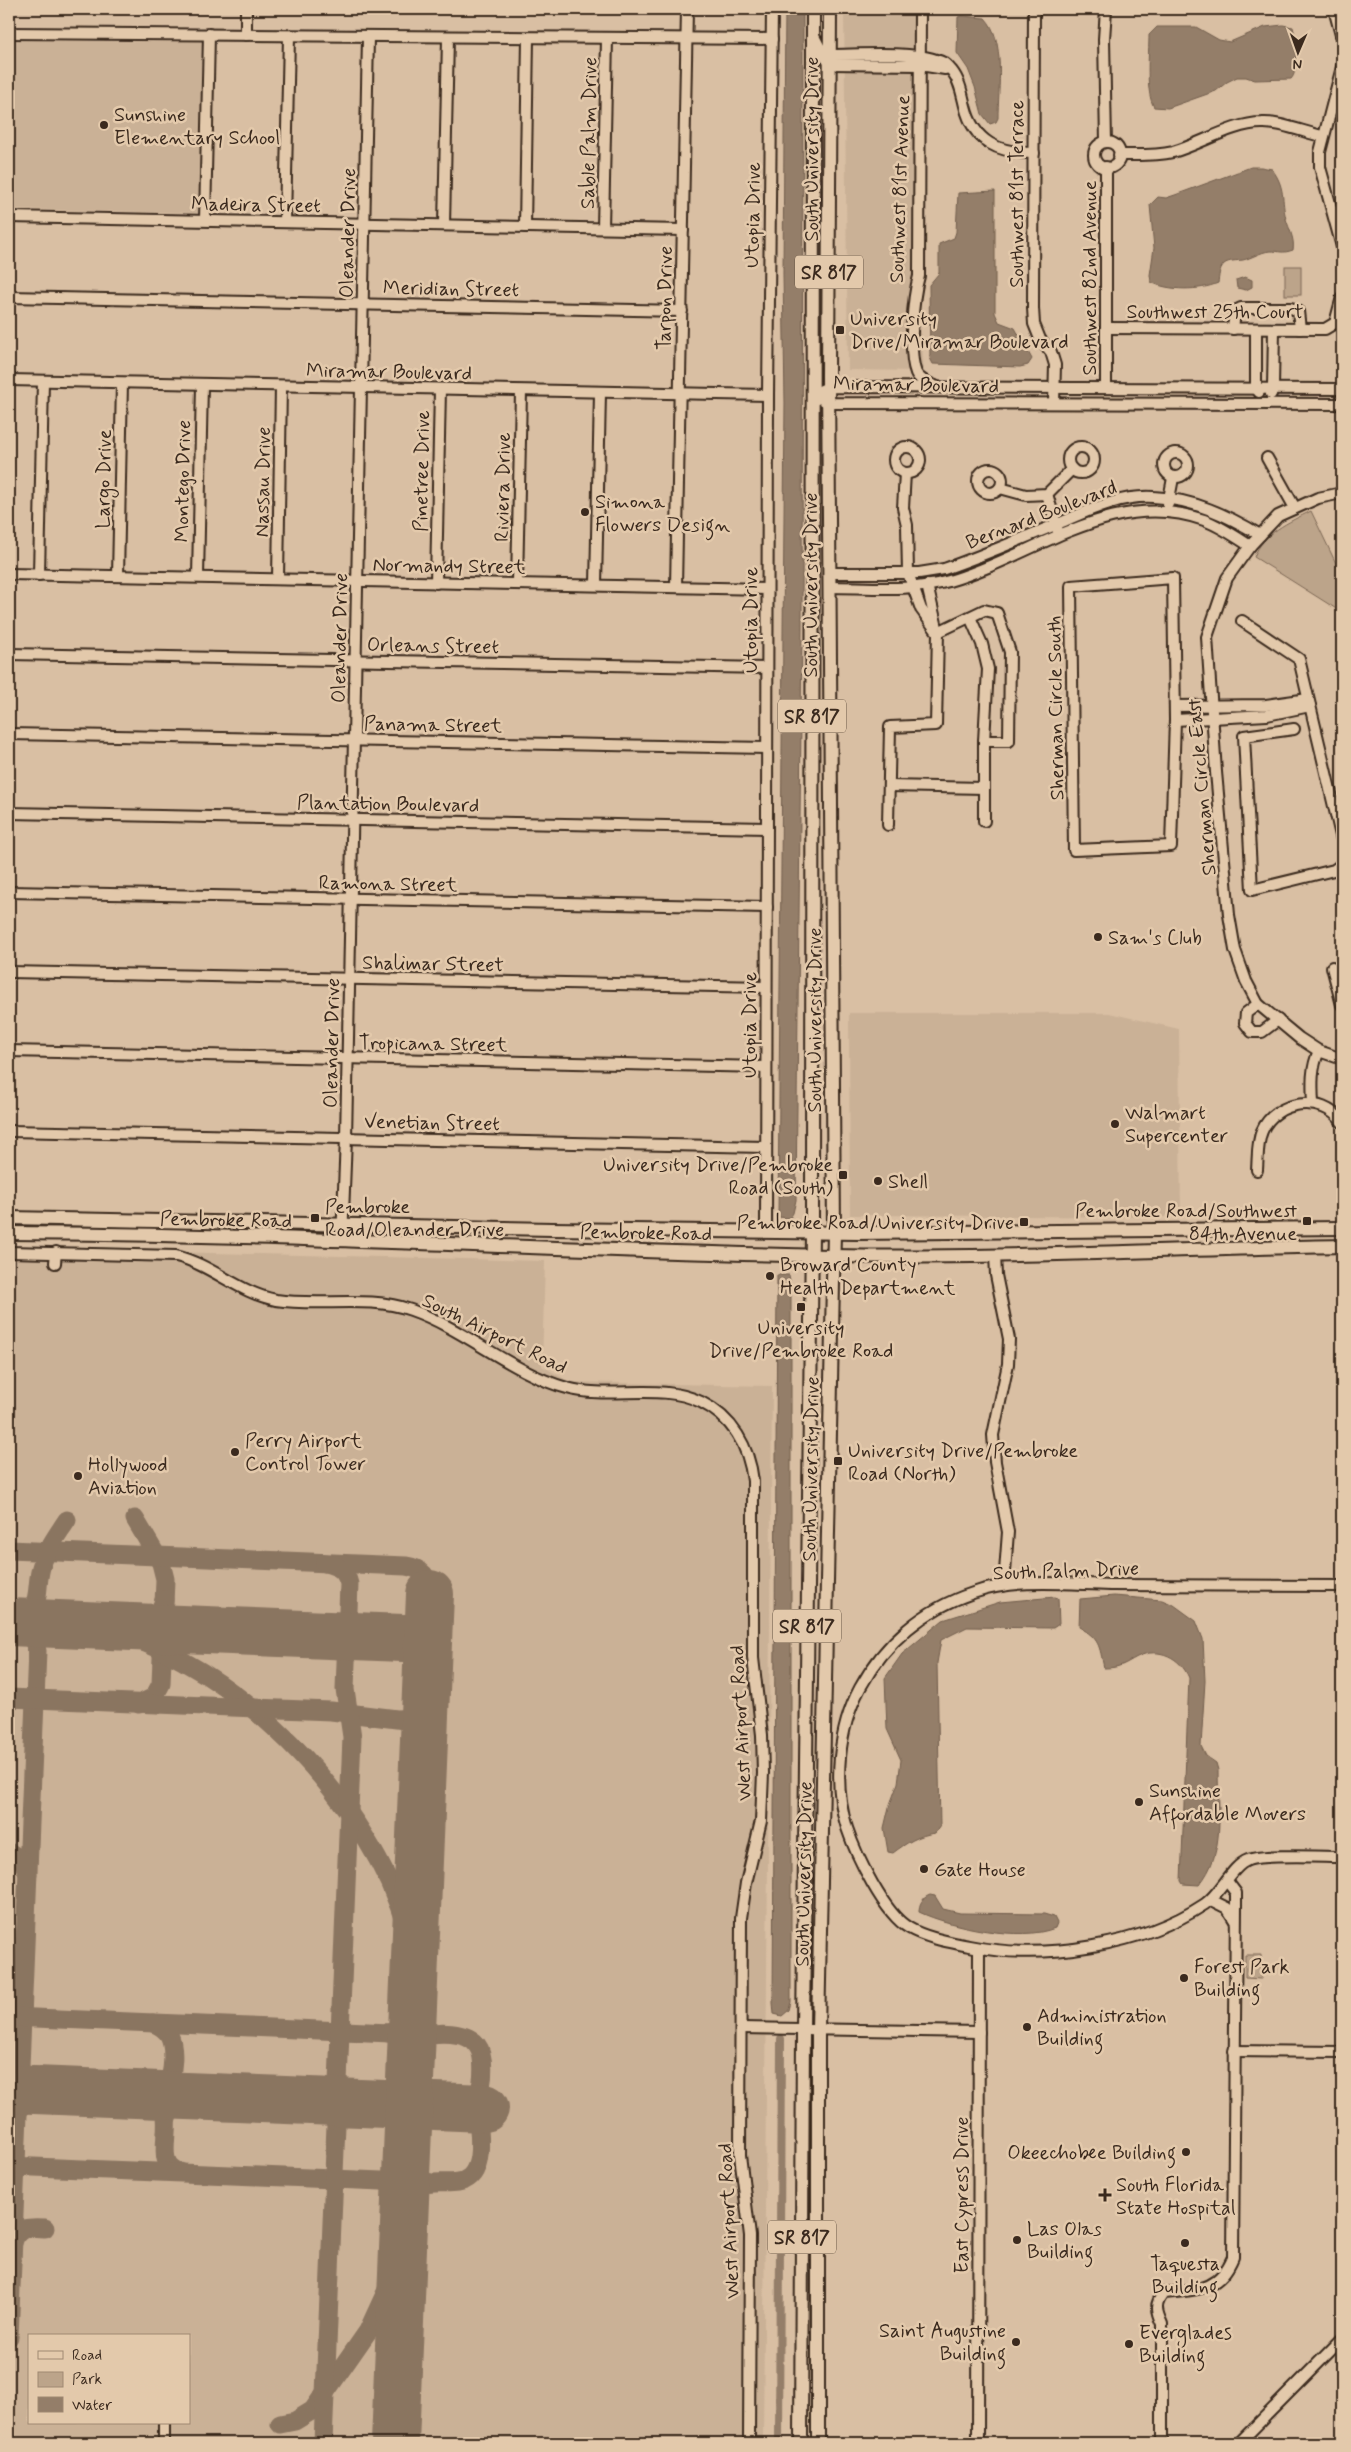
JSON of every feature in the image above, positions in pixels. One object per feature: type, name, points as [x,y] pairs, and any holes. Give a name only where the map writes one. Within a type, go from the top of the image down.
[{"type":"main road","name":"South University Drive","points":[[801,2443],[810,1255],[812,1232],[813,9]]},
{"type":"main road","name":"South University Drive","points":[[818,2443],[818,2030],[834,1232],[828,573],[830,9]]},
{"type":"main road","points":[[813,71],[823,80],[830,93]]},
{"type":"main road","points":[[812,892],[822,900],[828,997],[832,1007]]},
{"type":"main road","name":"Pembroke Road","points":[[9,1218],[812,1232],[1342,1228]]},
{"type":"main road","points":[[1298,1228],[1298,1247]]},
{"type":"main road","name":"Pembroke Road","points":[[9,1233],[342,1240],[510,1247],[833,1256],[995,1255],[1342,1246]]},
{"type":"street","points":[[246,9],[246,35]]},
{"type":"street","name":"Tarpon Drive","points":[[676,587],[687,9]]},
{"type":"street","name":"Utopia Drive","points":[[766,1231],[767,590],[772,9]]},
{"type":"street","name":"Southwest 81st Avenue","points":[[920,9],[919,272],[913,301],[914,362],[916,375],[925,382],[938,387]]},
{"type":"street","name":"Southwest 81st Terrace","points":[[1034,9],[1034,324],[1040,339],[1051,352],[1055,365],[1054,403]]},
{"type":"street","points":[[1106,9],[1104,40],[1106,142],[1114,144],[1119,155],[1174,152],[1247,125],[1259,123],[1270,123],[1322,136]]},
{"type":"street","points":[[1334,9],[1342,39]]},
{"type":"street","points":[[9,33],[448,38],[772,39]]},
{"type":"street","points":[[205,220],[209,34]]},
{"type":"street","points":[[814,34],[823,54],[830,59],[920,61],[946,64],[960,85],[967,114],[980,135],[990,144],[1012,153],[1034,153]]},
{"type":"street","points":[[285,222],[289,36]]},
{"type":"street","name":"Oleander Drive","points":[[342,1240],[350,979],[368,37]]},
{"type":"street","points":[[444,225],[448,38]]},
{"type":"street","points":[[525,227],[528,38]]},
{"type":"street","name":"Sable Palm Drive","points":[[604,228],[607,39]]},
{"type":"street","points":[[1342,66],[1322,136],[1320,167],[1342,247]]},
{"type":"street","name":"Southwest 82nd Avenue","points":[[1106,142],[1098,145],[1094,157],[1098,164],[1106,167],[1117,162],[1119,155]]},
{"type":"street","name":"Southwest 82nd Avenue","points":[[1106,167],[1106,388]]},
{"type":"street","name":"Madeira Street","points":[[9,217],[682,230]]},
{"type":"street","name":"Meridian Street","points":[[9,297],[682,310]]},
{"type":"street","name":"Southwest 25th Court","points":[[1106,328],[1324,329],[1335,323],[1342,297]]},
{"type":"street","points":[[1234,330],[1235,312],[1241,308],[1291,308],[1298,311],[1300,329]]},
{"type":"street","points":[[1256,329],[1256,388],[1267,403]]},
{"type":"street","points":[[1267,403],[1273,388],[1274,329]]},
{"type":"street","name":"Miramar Boulevard","points":[[9,380],[768,395]]},
{"type":"street","points":[[39,575],[43,381]]},
{"type":"street","name":"Largo Drive","points":[[118,576],[122,383]]},
{"type":"street","name":"Montego Drive","points":[[198,578],[202,384]]},
{"type":"street","name":"Nassau Drive","points":[[278,579],[281,386]]},
{"type":"street","name":"Miramar Boulevard","points":[[812,394],[828,387],[1342,389]]},
{"type":"street","name":"Pinetree Drive","points":[[436,582],[440,389]]},
{"type":"street","name":"Riviera Drive","points":[[517,584],[521,391]]},
{"type":"street","points":[[596,586],[600,393]]},
{"type":"street","name":"Miramar Boulevard","points":[[812,394],[828,403],[1342,404]]},
{"type":"street","points":[[1267,458],[1294,508]]},
{"type":"street","points":[[1000,488],[1026,495],[1047,494],[1072,469]]},
{"type":"street","points":[[905,473],[903,508],[907,525],[908,573],[921,609],[938,632]]},
{"type":"street","points":[[1166,512],[1172,478]]},
{"type":"street","points":[[1250,546],[1278,516],[1318,498],[1342,493]]},
{"type":"street","points":[[1047,494],[1059,537]]},
{"type":"street","name":"Bernard Boulevard","points":[[828,573],[928,572],[952,566],[1115,501],[1152,497],[1169,499],[1223,514],[1260,535]]},
{"type":"street","name":"Bernard Boulevard","points":[[829,587],[913,587],[927,585],[971,574],[1110,516],[1140,510],[1166,512],[1204,520],[1250,546]]},
{"type":"street","name":"Sherman Circle East","points":[[1250,546],[1227,578],[1207,637],[1211,718],[1234,941],[1246,981],[1258,1004],[1299,1038],[1319,1051],[1342,1059]]},
{"type":"street","name":"Normandy Street","points":[[9,574],[767,590]]},
{"type":"street","name":"Sherman Circle South","points":[[1173,578],[1175,720],[1171,846],[1074,850],[1071,586],[1173,578]]},
{"type":"street","points":[[888,825],[890,727],[936,725],[938,632],[927,585]]},
{"type":"street","points":[[938,632],[984,610],[997,613],[1010,652],[1009,741],[984,741]]},
{"type":"street","points":[[970,617],[982,644],[988,669],[984,741],[984,820]]},
{"type":"street","points":[[1242,622],[1299,660],[1342,840]]},
{"type":"street","name":"Orleans Street","points":[[9,654],[768,668]]},
{"type":"street","points":[[1175,706],[1210,706],[1281,712],[1309,702]]},
{"type":"street","points":[[1175,720],[1232,717],[1253,710],[1286,703],[1309,702]]},
{"type":"street","points":[[1232,717],[1241,722],[1268,720],[1276,717],[1281,712]]},
{"type":"street","points":[[1294,730],[1244,736],[1252,890],[1334,870],[1342,864]]},
{"type":"street","name":"Panama Street","points":[[9,734],[767,748]]},
{"type":"street","points":[[889,786],[984,788]]},
{"type":"street","name":"Plantation Boulevard","points":[[9,813],[767,828]]},
{"type":"street","name":"Ramona Street","points":[[9,892],[767,908]]},
{"type":"street","points":[[1332,967],[1342,1005]]},
{"type":"street","name":"Shalimar Street","points":[[9,972],[766,987]]},
{"type":"street","points":[[1258,1004],[1246,1013],[1246,1023],[1252,1032],[1262,1032],[1278,1020]]},
{"type":"street","name":"Tropicana Street","points":[[9,1051],[766,1068]]},
{"type":"street","points":[[1313,1104],[1312,1072],[1314,1061],[1319,1051]]},
{"type":"street","points":[[1258,1170],[1261,1131],[1274,1112],[1292,1106],[1313,1104],[1338,1116],[1342,1122]]},
{"type":"street","name":"Venetian Street","points":[[9,1131],[765,1147]]},
{"type":"street","name":"South Airport Road","points":[[9,1252],[56,1258],[176,1256],[197,1263],[255,1294],[275,1300],[378,1304],[402,1307],[432,1319],[556,1385],[585,1392],[660,1394],[687,1397],[710,1408],[728,1422]]},
{"type":"street","points":[[995,1255],[996,1275],[1009,1339],[1008,1364],[993,1435],[994,1454],[1008,1532],[1004,1585]]},
{"type":"street","name":"West Airport Road","points":[[728,1422],[748,1453],[753,1481],[753,1658],[762,1735],[763,1773],[761,1821],[746,1883],[742,1918],[740,2155],[750,2236],[749,2443]]},
{"type":"street","name":"South Palm Drive","points":[[1342,1586],[1004,1585],[974,1592],[951,1601],[910,1626],[892,1643],[875,1664],[855,1697],[849,1715],[840,1766],[840,1792],[844,1818],[853,1845],[865,1871],[892,1912],[906,1927],[915,1931],[979,1948],[1059,1950],[1099,1945],[1154,1931],[1190,1914],[1211,1900],[1244,1861],[1253,1858],[1342,1857]]},
{"type":"street","points":[[1162,2443],[1162,2324],[1157,2315],[1156,2305],[1164,2293],[1189,2292],[1206,2288],[1224,2273],[1232,2257],[1236,1893],[1227,1881]]},
{"type":"street","points":[[1211,1900],[1227,1908],[1235,1922]]},
{"type":"street","name":"East Cypress Drive","points":[[978,2443],[979,1948]]},
{"type":"street","points":[[741,2028],[979,2032]]},
{"type":"street","points":[[1234,2051],[1342,2052]]},
{"type":"street","points":[[1240,2443],[1342,2339]]},
{"type":"street","points":[[164,2424],[164,2443]]},
{"type":"shaded area","points":[[844,9],[913,9],[913,223],[924,371],[848,370]]},
{"type":"shaded area","name":"Sunshine Elementary School","points":[[9,40],[202,42],[198,213],[9,209]]},
{"type":"shaded area","points":[[849,1013],[1109,1013],[1179,1029],[1181,1217],[850,1215]]},
{"type":"shaded area","points":[[9,1248],[545,1261],[542,1366],[570,1382],[772,1386],[763,2443],[9,2443]]},
{"type":"green space","points":[[1285,266],[1301,266],[1301,295],[1285,295]]},
{"type":"green space","points":[[1311,511],[1342,576],[1342,616],[1338,610],[1254,557],[1270,535]]},
{"type":"green space","points":[[1245,1955],[1261,1955],[1261,1979],[1245,1978]]},
{"type":"water","points":[[785,9],[803,9],[802,627],[796,1200],[790,1218],[778,1217],[785,403],[783,273]]},
{"type":"water","points":[[958,17],[985,18],[992,27],[996,39],[999,65],[998,118],[996,122],[990,124],[982,114],[968,69],[957,53]]},
{"type":"water","points":[[1283,25],[1293,27],[1295,38],[1296,62],[1294,75],[1291,79],[1255,80],[1237,77],[1216,91],[1168,108],[1154,107],[1148,83],[1149,35],[1157,27],[1196,27],[1219,40],[1230,42],[1265,27]]},
{"type":"water","points":[[1251,167],[1272,169],[1276,176],[1281,188],[1293,250],[1284,252],[1270,251],[1243,260],[1226,263],[1221,268],[1218,283],[1211,286],[1184,289],[1166,287],[1151,282],[1150,275],[1154,248],[1150,205],[1158,197],[1166,198]]},
{"type":"water","points":[[995,191],[995,313],[999,322],[1015,328],[1032,359],[1028,365],[1020,367],[933,364],[930,358],[929,285],[939,273],[939,244],[954,238],[958,193]]},
{"type":"water","points":[[1245,277],[1252,280],[1252,287],[1246,290],[1237,288],[1236,280]]},
{"type":"water","points":[[777,1275],[789,1275],[791,1286],[791,2002],[789,2010],[782,2016],[774,2014],[773,2003]]},
{"type":"water","points":[[1114,1596],[1162,1600],[1174,1605],[1196,1621],[1203,1639],[1205,1681],[1201,1746],[1206,1756],[1216,1763],[1218,1770],[1219,1830],[1217,1845],[1208,1873],[1199,1885],[1183,1884],[1181,1881],[1189,1678],[1181,1665],[1175,1660],[1168,1656],[1153,1653],[1137,1657],[1125,1664],[1104,1668],[1098,1643],[1091,1635],[1079,1627],[1080,1599]]},
{"type":"water","points":[[1058,1598],[1059,1624],[1053,1628],[967,1627],[941,1640],[937,1663],[940,1826],[935,1833],[913,1840],[893,1853],[888,1852],[884,1828],[898,1783],[901,1760],[887,1729],[885,1678],[902,1654],[943,1620],[1000,1602]]},
{"type":"water","points":[[930,1895],[935,1896],[943,1909],[960,1913],[1044,1914],[1054,1917],[1057,1923],[1055,1928],[1024,1934],[987,1931],[967,1927],[933,1918],[919,1912],[922,1902]]},
{"type":"waterway","points":[[779,2443],[781,2039]]},
{"type":"taxiway","points":[[135,1519],[161,1563],[165,1579],[161,1684],[154,1697],[139,1704]]},
{"type":"taxiway","points":[[9,1621],[21,1617],[34,1606],[44,1558],[67,1520]]},
{"type":"taxiway","points":[[9,1550],[406,1566],[412,1567],[424,1575],[430,1594]]},
{"type":"taxiway","points":[[323,2443],[336,2125],[330,2110],[316,2101],[330,2096],[338,2082],[352,1737],[345,1689],[349,1584],[346,1575],[341,1569],[325,1563]]},
{"type":"taxiway","points":[[127,1627],[150,1620],[159,1612],[164,1600]]},
{"type":"taxiway","points":[[9,1622],[19,1627],[31,1637],[37,1651],[20,2067],[25,2081],[37,2090],[23,2099],[18,2114],[9,2337]]},
{"type":"taxiway","points":[[83,1625],[133,1638],[182,1661],[230,1691],[274,1727],[314,1768],[349,1813],[378,1859],[399,1906],[405,1925],[414,1984]]},
{"type":"taxiway","points":[[400,1719],[412,1717],[420,1712],[425,1689]]},
{"type":"taxiway","points":[[9,1698],[331,1711],[405,1720],[416,1725],[424,1733]]},
{"type":"taxiway","points":[[9,1852],[23,1861],[28,1874]]},
{"type":"taxiway","points":[[388,2033],[397,2031],[405,2026],[410,2020],[413,2011]]},
{"type":"taxiway","points":[[11,2017],[391,2033],[404,2040],[411,2054]]},
{"type":"taxiway","points":[[148,2095],[158,2092],[166,2086],[171,2075],[173,2061],[169,2035],[153,2023]]},
{"type":"taxiway","points":[[411,2054],[415,2045],[422,2038],[435,2034],[459,2035],[466,2037],[477,2045],[482,2062],[480,2089],[473,2101],[468,2105],[460,2107]]},
{"type":"taxiway","points":[[148,2095],[159,2102],[165,2111],[166,2158],[170,2167],[180,2172]]},
{"type":"taxiway","points":[[167,2119],[171,2106],[187,2096]]},
{"type":"taxiway","points":[[405,2202],[413,2189],[425,2184],[464,2181],[473,2173],[479,2157],[479,2129],[473,2115],[460,2107]]},
{"type":"taxiway","points":[[406,2161],[415,2177],[430,2183]]},
{"type":"taxiway","points":[[9,2166],[382,2181],[391,2183],[397,2188],[405,2202]]},
{"type":"taxiway","points":[[280,2424],[295,2421],[313,2410],[368,2331],[391,2281],[398,2256],[404,2217]]},
{"type":"taxiway","points":[[13,2243],[18,2233],[25,2229],[45,2228]]},
{"type":"runway","points":[[395,2443],[430,1594]]},
{"type":"runway","points":[[9,1622],[428,1639]]},
{"type":"runway","points":[[9,2089],[485,2108]]},
{"type":"place","name":"Sunshine Elementary School","points":[[104,125]]},
{"type":"place","name":"University Drive/Miramar Boulevard","points":[[840,330]]},
{"type":"place","name":"Simona Flowers Design","points":[[585,512]]},
{"type":"place","name":"Sam's Club","points":[[1098,937]]},
{"type":"place","name":"Walmart Supercenter","points":[[1115,1124]]},
{"type":"place","name":"University Drive/Pembroke Road (South)","points":[[843,1175]]},
{"type":"place","name":"Shell","points":[[878,1181]]},
{"type":"place","name":"Pembroke Road/Oleander Drive","points":[[315,1218]]},
{"type":"place","name":"Pembroke Road/Southwest 84th Avenue","points":[[1307,1221]]},
{"type":"place","name":"Pembroke Road/University Drive","points":[[1024,1222]]},
{"type":"place","name":"Broward County Health Department","points":[[770,1276]]},
{"type":"place","name":"University Drive/Pembroke Road","points":[[801,1307]]},
{"type":"place","name":"Perry Airport Control Tower","points":[[235,1452]]},
{"type":"place","name":"University Drive/Pembroke Road (North)","points":[[838,1461]]},
{"type":"place","name":"Hollywood Aviation","points":[[78,1476]]},
{"type":"place","name":"Sunshine Affordable Movers","points":[[1139,1802]]},
{"type":"place","name":"Gate House","points":[[924,1869]]},
{"type":"place","name":"Forest Park Building","points":[[1184,1978]]},
{"type":"place","name":"Administration Building","points":[[1027,2027]]},
{"type":"place","name":"Okeechobee Building","points":[[1186,2152]]},
{"type":"place","name":"South Florida State Hospital","points":[[1105,2195]]},
{"type":"place","name":"Las Olas Building","points":[[1017,2240]]},
{"type":"place","name":"Taquesta Building","points":[[1185,2243]]},
{"type":"place","name":"Saint Augustine Building","points":[[1016,2342]]},
{"type":"place","name":"Everglades Building","points":[[1129,2344]]}]
